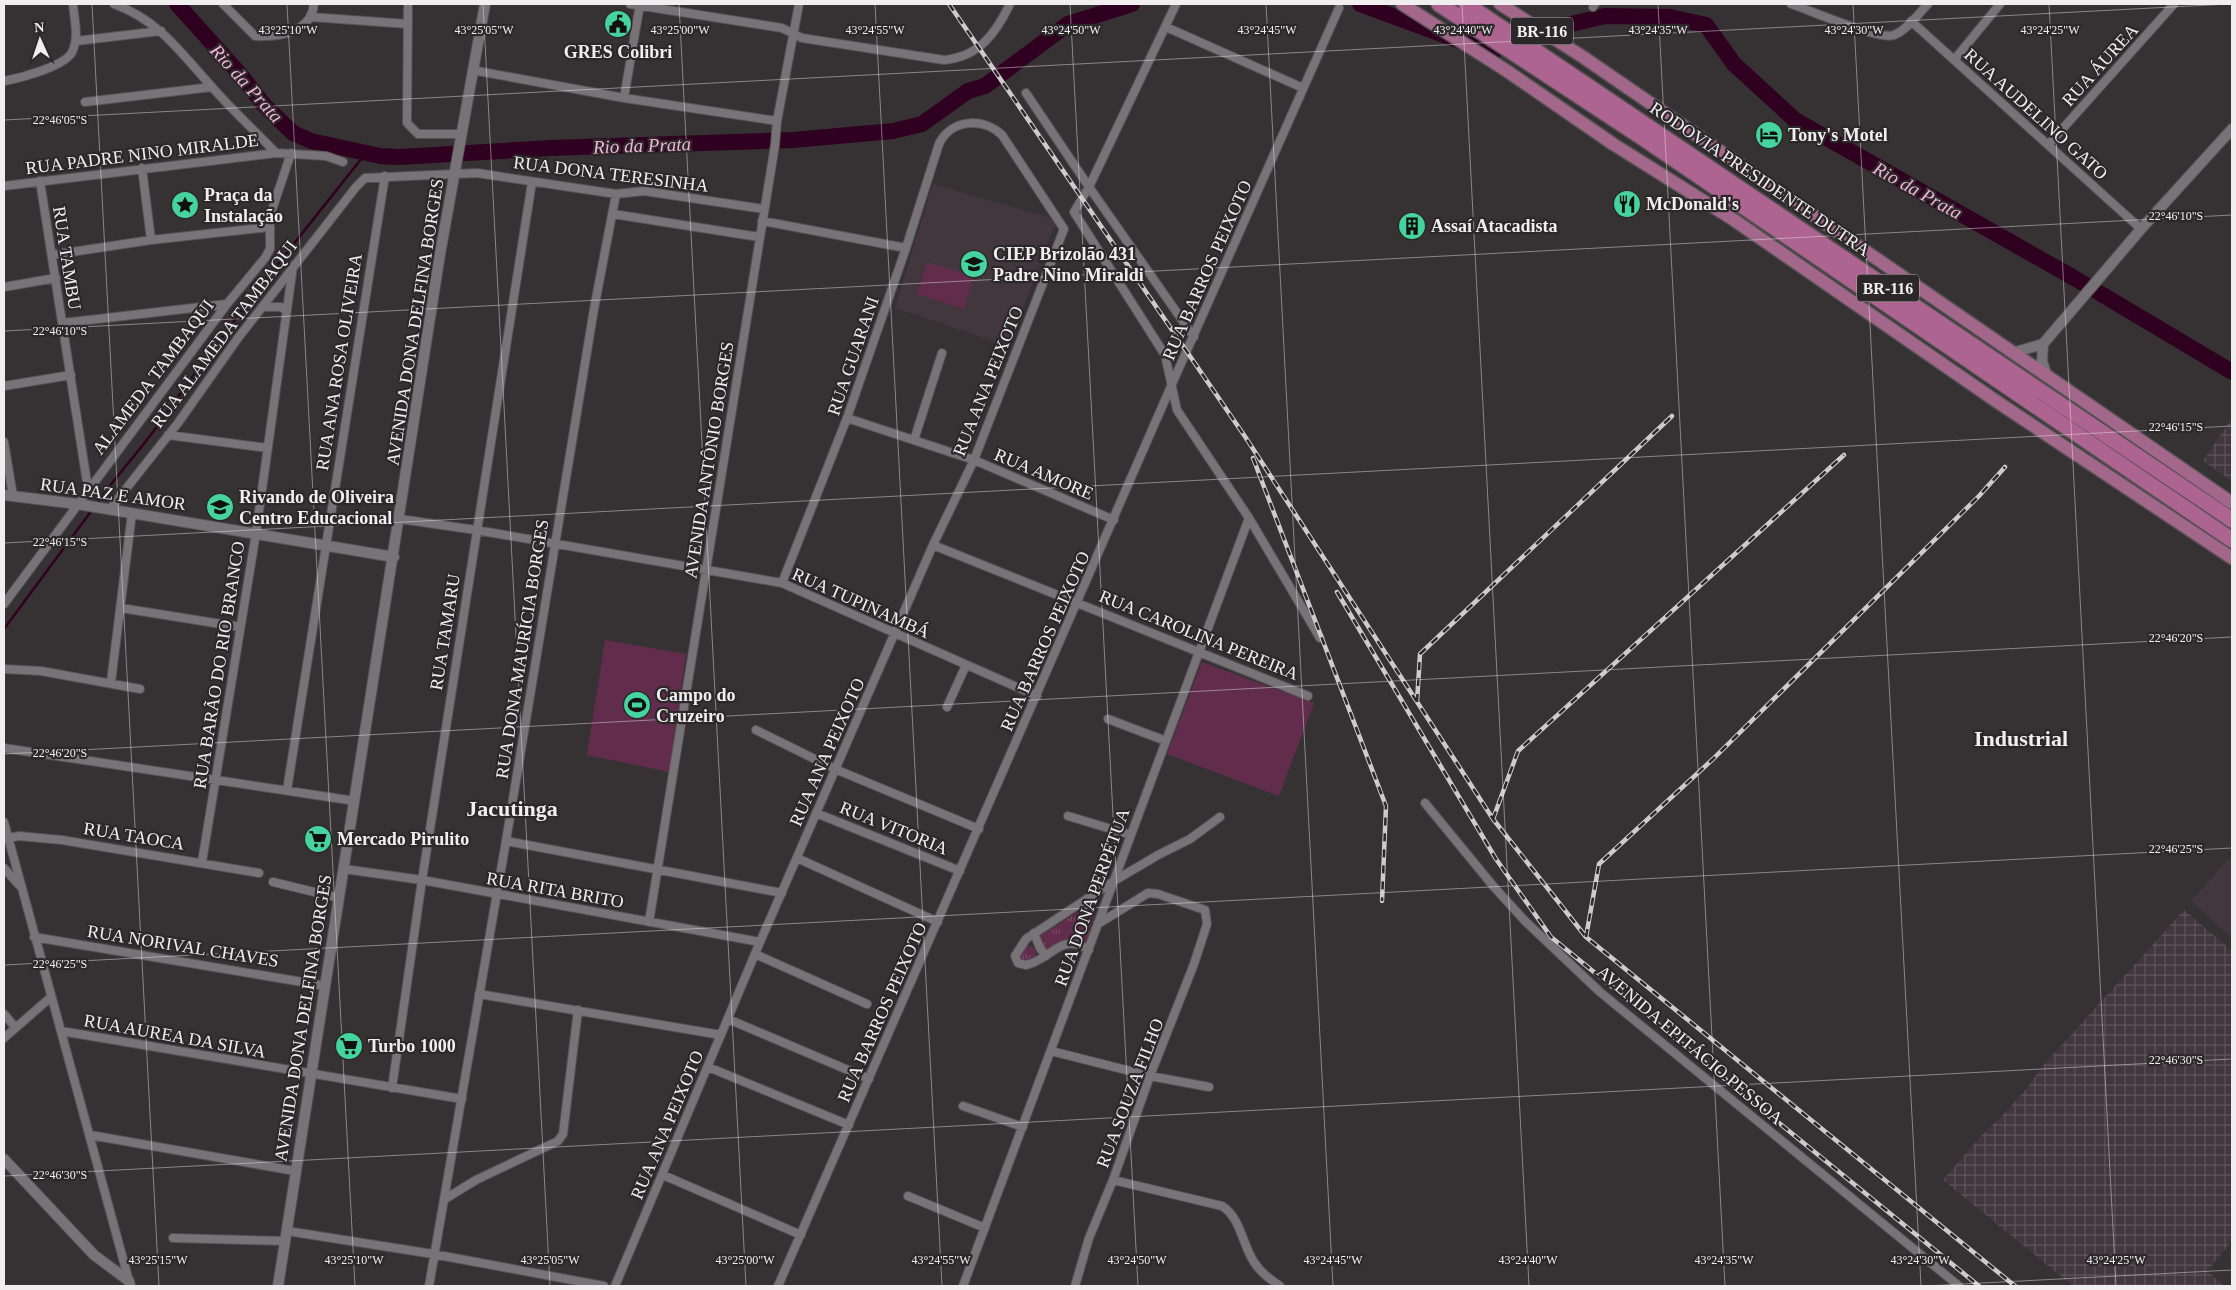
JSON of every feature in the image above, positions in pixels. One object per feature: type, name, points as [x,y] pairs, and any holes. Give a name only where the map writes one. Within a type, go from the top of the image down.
[{"type":"highway","name":"BR-116","points":[[1402,4],[1507,71],[1613,144],[1734,220],[1996,401],[2232,558]]},
{"type":"highway","name":"RODOVIA PRESIDENTE DUTRA","points":[[1439,4],[1473,13],[1539,61],[2232,540]]},
{"type":"highway","name":"BR-116","points":[[1501,4],[1582,57],[2232,504]]},
{"type":"highway","name":"RODOVIA PRESIDENTE DUTRA","points":[[1539,61],[2232,520]]},
{"type":"highway","points":[[2188,511],[2214,536],[2232,548]]},
{"type":"street","points":[[4,81],[64,61],[73,52],[76,41],[73,4]]},
{"type":"street","points":[[114,4],[130,10],[161,31],[179,47],[212,87],[276,153]]},
{"type":"street","points":[[223,4],[255,36],[277,36],[288,34],[300,28],[311,17],[314,4]]},
{"type":"street","points":[[408,4],[407,123],[414,132],[426,136],[461,138]]},
{"type":"street","name":"AVENIDA DONA DELFINA BORGES","points":[[278,1286],[400,519],[440,254],[484,4]]},
{"type":"street","points":[[630,4],[782,28],[802,38],[912,56],[950,60],[984,44],[997,28],[1010,4]]},
{"type":"street","name":"AVENIDA ANTÔNIO BORGES","points":[[649,922],[775,145],[777,121],[792,33],[799,4]]},
{"type":"street","points":[[1176,4],[1089,187],[1074,212],[1166,356],[1177,410],[1268,547],[1320,638]]},
{"type":"street","points":[[1791,4],[1881,36],[1896,35],[1928,4]]},
{"type":"street","points":[[1954,60],[2000,4]]},
{"type":"street","name":"RUA ÁUREA","points":[[2048,146],[2174,4]]},
{"type":"street","points":[[624,98],[640,5]]},
{"type":"street","name":"RUA BARROS PEIXOTO","points":[[778,1286],[1172,384],[1339,8]]},
{"type":"street","points":[[311,17],[408,24]]},
{"type":"street","name":"RUA AUDELINO GATO","points":[[1911,21],[2141,229]]},
{"type":"street","points":[[1166,27],[1303,88]]},
{"type":"street","points":[[76,41],[161,31]]},
{"type":"street","points":[[472,70],[624,98],[777,121]]},
{"type":"street","points":[[85,102],[212,87]]},
{"type":"street","points":[[1026,93],[1194,337]]},
{"type":"street","name":"RUA GUARANI","points":[[782,583],[847,418],[906,248],[934,156],[943,135],[965,123],[989,125],[997,130],[1064,230]]},
{"type":"street","points":[[2012,353],[2042,344],[2141,229],[2232,129]]},
{"type":"street","name":"RUA PADRE NINO MIRALDE","points":[[4,186],[276,153],[326,156],[343,162]]},
{"type":"street","name":"ALAMEDA TAMBAQUI","points":[[4,604],[81,504],[88,488],[227,304],[265,258],[270,249],[269,227],[273,204],[291,153]]},
{"type":"street","points":[[142,168],[151,240]]},
{"type":"street","name":"RUA DONA TERESINHA","points":[[365,178],[477,173],[616,194],[644,191],[764,209]]},
{"type":"street","name":"RUA ANA ROSA OLIVEIRA","points":[[287,790],[324,546],[384,176]]},
{"type":"street","name":"RUA ALAMEDA TAMBAQUI","points":[[106,509],[168,435],[293,265],[365,178]]},
{"type":"street","name":"RUA TAMBU","points":[[40,181],[88,488]]},
{"type":"street","name":"RUA TAMARU","points":[[392,1088],[476,530],[532,182]]},
{"type":"street","name":"RUA DONA MAURÍCIA BORGES","points":[[429,1286],[433,1254],[445,1199],[506,841],[594,309],[616,194]]},
{"type":"street","points":[[613,214],[759,237]]},
{"type":"street","points":[[762,221],[906,248]]},
{"type":"street","points":[[52,254],[151,240],[269,227]]},
{"type":"street","name":"RUA ANA PEIXOTO","points":[[615,1286],[816,813],[933,545],[974,460],[1064,230]]},
{"type":"street","name":"RUA BARÃO DO RIO BRANCO","points":[[202,862],[256,533],[293,265]]},
{"type":"street","points":[[4,287],[56,278]]},
{"type":"street","points":[[63,323],[227,304]]},
{"type":"street","points":[[262,307],[281,307],[287,311]]},
{"type":"street","points":[[2042,344],[2042,361],[2047,377]]},
{"type":"street","points":[[914,440],[942,353]]},
{"type":"street","points":[[4,386],[70,375]]},
{"type":"street","name":"RUA AMORE","points":[[847,418],[974,460],[1114,520]]},
{"type":"street","points":[[168,435],[268,448]]},
{"type":"street","points":[[4,442],[8,496]]},
{"type":"street","name":"RUA PAZ E AMOR","points":[[8,496],[81,504],[394,557]]},
{"type":"street","points":[[111,682],[132,513]]},
{"type":"street","name":"RUA DONA PERPÉTUA","points":[[964,1286],[1249,518]]},
{"type":"street","name":"RUA TUPINAMBÁ","points":[[400,519],[476,530],[782,583],[1037,696]]},
{"type":"street","name":"RUA CAROLINA PEREIRA","points":[[933,545],[1308,696]]},
{"type":"street","points":[[121,608],[240,627]]},
{"type":"street","points":[[947,707],[966,665]]},
{"type":"street","points":[[4,669],[41,671],[140,688]]},
{"type":"street","points":[[1108,720],[1166,741]]},
{"type":"street","points":[[756,730],[836,769],[979,829]]},
{"type":"street","points":[[4,748],[355,801]]},
{"type":"street","name":"AVENIDA EPITÁCIO PESSOA","points":[[1425,803],[1494,887],[1525,921],[1600,992],[1959,1286]]},
{"type":"street","name":"RUA VITORIA","points":[[816,813],[960,871]]},
{"type":"street","points":[[1068,816],[1131,835]]},
{"type":"street","points":[[1088,950],[1080,944],[1071,942],[1026,965],[1016,960],[1015,956],[1021,943],[1034,933],[1114,881],[1190,839],[1220,817]]},
{"type":"street","points":[[4,822],[6,839],[90,1135],[129,1284]]},
{"type":"street","name":"RUA TAOCA","points":[[6,839],[34,837],[62,840],[259,873]]},
{"type":"street","points":[[506,841],[782,893]]},
{"type":"street","points":[[797,858],[938,922]]},
{"type":"street","points":[[4,868],[20,886]]},
{"type":"street","name":"RUA RITA BRITO","points":[[344,869],[422,880],[760,942]]},
{"type":"street","points":[[273,882],[339,898]]},
{"type":"street","name":"RUA SOUZA FILHO","points":[[1075,1286],[1088,1238],[1113,1180],[1150,1076],[1194,964],[1207,924],[1205,910],[1158,894],[1148,893],[1098,924]]},
{"type":"street","points":[[1034,933],[1040,948],[1046,956]]},
{"type":"street","name":"RUA NORIVAL CHAVES","points":[[34,937],[326,986]]},
{"type":"street","points":[[755,954],[867,1004]]},
{"type":"street","points":[[479,994],[721,1036]]},
{"type":"street","points":[[4,1038],[51,998]]},
{"type":"street","points":[[445,1199],[476,1180],[558,1141],[563,1134],[578,1010]]},
{"type":"street","points":[[4,1014],[15,1027]]},
{"type":"street","points":[[728,1018],[869,1079]]},
{"type":"street","name":"RUA AUREA DA SILVA","points":[[61,1032],[462,1099]]},
{"type":"street","points":[[1051,1051],[1150,1076],[1209,1087]]},
{"type":"street","points":[[708,1067],[849,1125]]},
{"type":"street","points":[[963,1106],[1023,1127]]},
{"type":"street","points":[[90,1135],[295,1171]]},
{"type":"street","points":[[4,1159],[94,1256],[129,1284]]},
{"type":"street","points":[[662,1175],[801,1234]]},
{"type":"street","points":[[1113,1180],[1222,1206],[1234,1216],[1254,1262],[1261,1272],[1280,1286]]},
{"type":"street","points":[[908,1196],[985,1228]]},
{"type":"street","points":[[172,1238],[286,1236],[433,1254],[604,1286]]},
{"type":"shaded area","name":"CIEP Brizolão 431 Padre Nino Miraldi","points":[[933,184],[1057,220],[1008,346],[895,308]]},
{"type":"shaded area","points":[[2232,418],[2232,481],[2203,461]]},
{"type":"shaded area","points":[[2232,855],[2232,938],[2191,901]]},
{"type":"shaded area","points":[[2184,910],[2232,951],[2232,1241],[2207,1271],[2224,1286],[2073,1286],[1943,1180]]},
{"type":"green space","points":[[927,262],[974,276],[964,309],[917,294]]},
{"type":"green space","name":"Campo do Cruzeiro","points":[[605,640],[686,654],[669,772],[587,755]]},
{"type":"green space","points":[[1202,662],[1314,703],[1279,796],[1167,754]]},
{"type":"green space","points":[[1100,898],[1085,945],[1074,941],[1045,951],[1039,939],[1040,936]]},
{"type":"green space","points":[[1025,946],[1031,946],[1036,951],[1034,960],[1025,962],[1020,957],[1020,951]]},
{"type":"waterway","name":"Rio da Prata","points":[[177,4],[239,73],[264,105],[293,133],[311,141],[380,156],[400,157],[550,148],[793,140],[893,131],[922,124],[968,91],[985,86],[1068,24],[1132,4]]},
{"type":"waterway","name":"Rio da Prata","points":[[1360,4],[1490,52],[1546,30],[1605,16],[1670,17],[1706,25],[1734,64],[1795,120],[2076,279],[2232,372]]},
{"type":"waterway","points":[[97,503],[151,435],[260,288],[366,153]]},
{"type":"waterway","points":[[4,629],[92,510]]},
{"type":"railway","points":[[949,4],[1246,438],[1493,819],[1586,937],[2015,1286]]},
{"type":"railway","points":[[1417,702],[1420,654],[1672,416]]},
{"type":"railway","points":[[1493,819],[1518,751],[1844,455]]},
{"type":"railway","points":[[1253,458],[1386,806],[1382,901]]},
{"type":"railway","points":[[1586,937],[1599,864],[1713,759],[1979,496],[2005,467]]},
{"type":"railway","points":[[1337,592],[1496,859],[1551,937],[1979,1286]]},
{"type":"place","name":"GRES Colibri","points":[[618,24]]},
{"type":"place","name":"Tony's Motel","points":[[1769,135]]},
{"type":"place","name":"McDonald's","points":[[1627,204]]},
{"type":"place","name":"Praça da Instalação","points":[[185,205]]},
{"type":"place","name":"Assaí Atacadista","points":[[1412,226]]},
{"type":"place","name":"CIEP Brizolão 431 Padre Nino Miraldi","points":[[974,264]]},
{"type":"place","name":"Rivando de Oliveira Centro Educacional","points":[[220,507]]},
{"type":"place","name":"Campo do Cruzeiro","points":[[637,705]]},
{"type":"place","name":"Mercado Pirulito","points":[[318,839]]},
{"type":"place","name":"Turbo 1000","points":[[349,1046]]},
{"type":"district","name":"Industrial","points":[[2021,738]]},
{"type":"district","name":"Jacutinga","points":[[512,808]]}]
